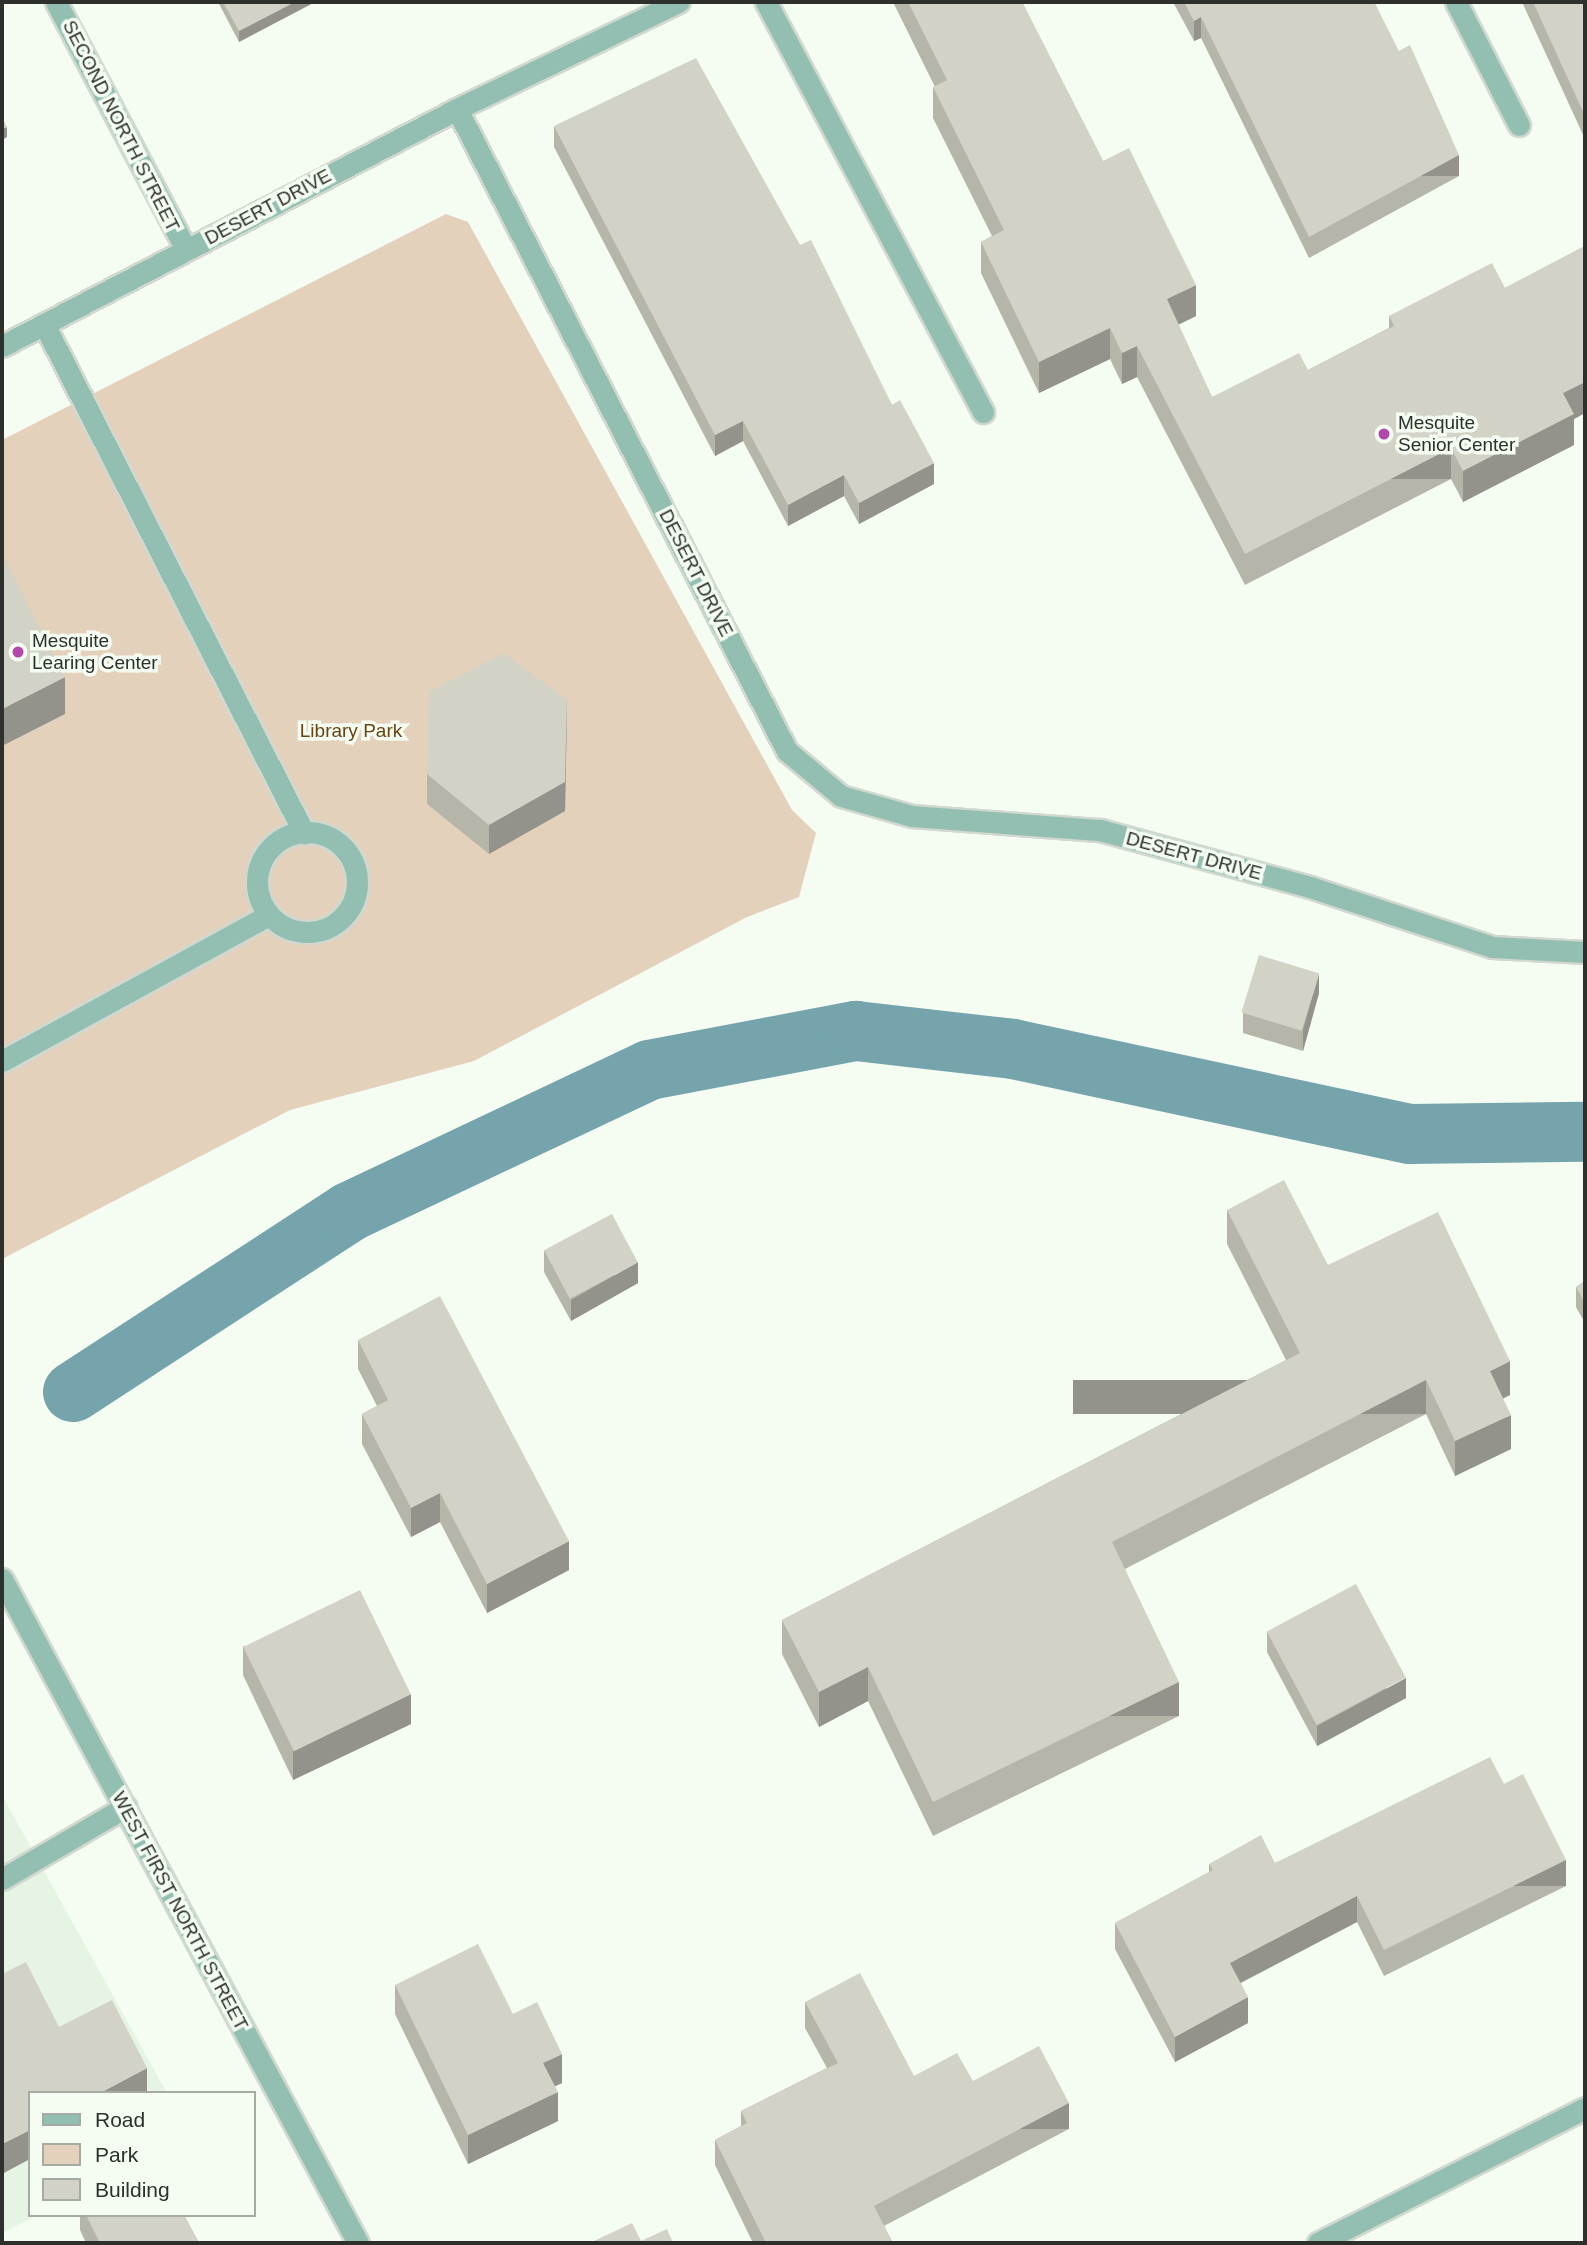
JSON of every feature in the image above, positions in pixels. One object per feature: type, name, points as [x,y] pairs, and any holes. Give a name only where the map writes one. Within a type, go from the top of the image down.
[{"type":"street","name":"SECOND NORTH STREET","points":[[56,2],[186,250]]},
{"type":"street","points":[[457,109],[678,2]]},
{"type":"street","points":[[766,2],[983,412]]},
{"type":"street","points":[[1457,2],[1519,125]]},
{"type":"street","name":"DESERT DRIVE","points":[[2,346],[457,109],[788,751],[841,796],[912,816],[1100,830],[1310,887],[1492,947],[1585,953]]},
{"type":"street","points":[[44,324],[304,833]]},
{"type":"street","points":[[304,833],[329,837],[351,860],[351,906],[329,928],[298,932],[269,915],[260,900],[259,866],[279,840],[304,833]]},
{"type":"street","points":[[2,1061],[269,915]]},
{"type":"street","name":"WEST FIRST NORTH STREET","points":[[2,1579],[358,2243]]},
{"type":"street","points":[[2,1879],[125,1807]]},
{"type":"street","points":[[1318,2243],[1585,2108]]},
{"type":"shaded area","points":[[2,1795],[166,2091],[28,2091],[28,2217],[33,2217],[2,2233]]},
{"type":"green space","name":"Library Park","points":[[446,214],[468,222],[792,810],[816,833],[799,897],[747,917],[474,1061],[290,1110],[2,1259],[2,440]]},
{"type":"building","points":[[223,2],[295,2],[239,31]]},
{"type":"building","points":[[908,2],[1022,2],[1103,161],[1129,148],[1196,285],[1167,299],[1212,397],[1299,353],[1308,370],[1394,326],[1389,316],[1492,263],[1505,288],[1585,246],[1585,382],[1563,393],[1574,414],[1463,471],[1451,448],[1245,554],[1137,346],[1122,353],[1110,328],[1039,362],[981,242],[1004,230],[933,87],[947,80]]},
{"type":"building","points":[[1184,2],[1374,2],[1399,51],[1410,45],[1459,155],[1309,237],[1201,17],[1194,21]]},
{"type":"building","points":[[1533,2],[1585,2],[1585,116]]},
{"type":"building","points":[[696,58],[800,245],[811,240],[892,405],[900,400],[934,463],[859,503],[844,475],[788,505],[743,421],[715,435],[554,126]]},
{"type":"building","points":[[2,554],[65,677],[2,709]]},
{"type":"building","points":[[503,653],[567,699],[565,782],[489,825],[427,774],[429,692]]},
{"type":"building","points":[[1259,955],[1319,973],[1302,1031],[1241,1012]]},
{"type":"building","points":[[1284,1180],[1328,1265],[1438,1212],[1510,1361],[1490,1371],[1511,1415],[1455,1441],[1426,1380],[1112,1542],[1179,1682],[933,1802],[868,1667],[819,1692],[782,1620],[1300,1353],[1227,1210]]},
{"type":"building","points":[[612,1214],[638,1263],[570,1299],[544,1250]]},
{"type":"building","points":[[1585,1281],[1585,1303],[1576,1287]]},
{"type":"building","points":[[440,1296],[569,1541],[487,1584],[440,1493],[411,1508],[362,1414],[388,1400],[358,1340]]},
{"type":"building","points":[[1356,1584],[1406,1678],[1317,1725],[1267,1631]]},
{"type":"building","points":[[360,1590],[411,1694],[294,1751],[243,1647]]},
{"type":"building","points":[[1490,1757],[1504,1784],[1523,1774],[1566,1860],[1384,1950],[1357,1896],[1230,1963],[1248,1997],[1175,2037],[1115,1923],[1213,1870],[1209,1864],[1261,1835],[1275,1863]]},
{"type":"building","points":[[478,1944],[513,2014],[537,2002],[562,2054],[543,2063],[558,2092],[468,2135],[395,1985]]},
{"type":"building","points":[[26,1962],[59,2027],[112,2000],[147,2068],[104,2091],[28,2091],[28,2131],[2,2144],[2,1974]]},
{"type":"building","points":[[860,1973],[914,2076],[957,2053],[973,2081],[1039,2046],[1069,2103],[874,2206],[893,2243],[766,2243],[715,2140],[747,2123],[741,2111],[838,2063],[805,2002]]},
{"type":"building","points":[[87,2217],[185,2217],[199,2243],[100,2243]]},
{"type":"building","points":[[632,2223],[641,2241],[667,2229],[673,2243],[590,2243]]},
{"type":"waterway","points":[[73,1392],[349,1212],[649,1070],[856,1031],[1013,1049],[1410,1134],[1585,1132]]},
{"type":"place","name":"Mesquite Senior Center","points":[[1384,434]]},
{"type":"place","name":"Mesquite Learing Center","points":[[18,652]]}]
